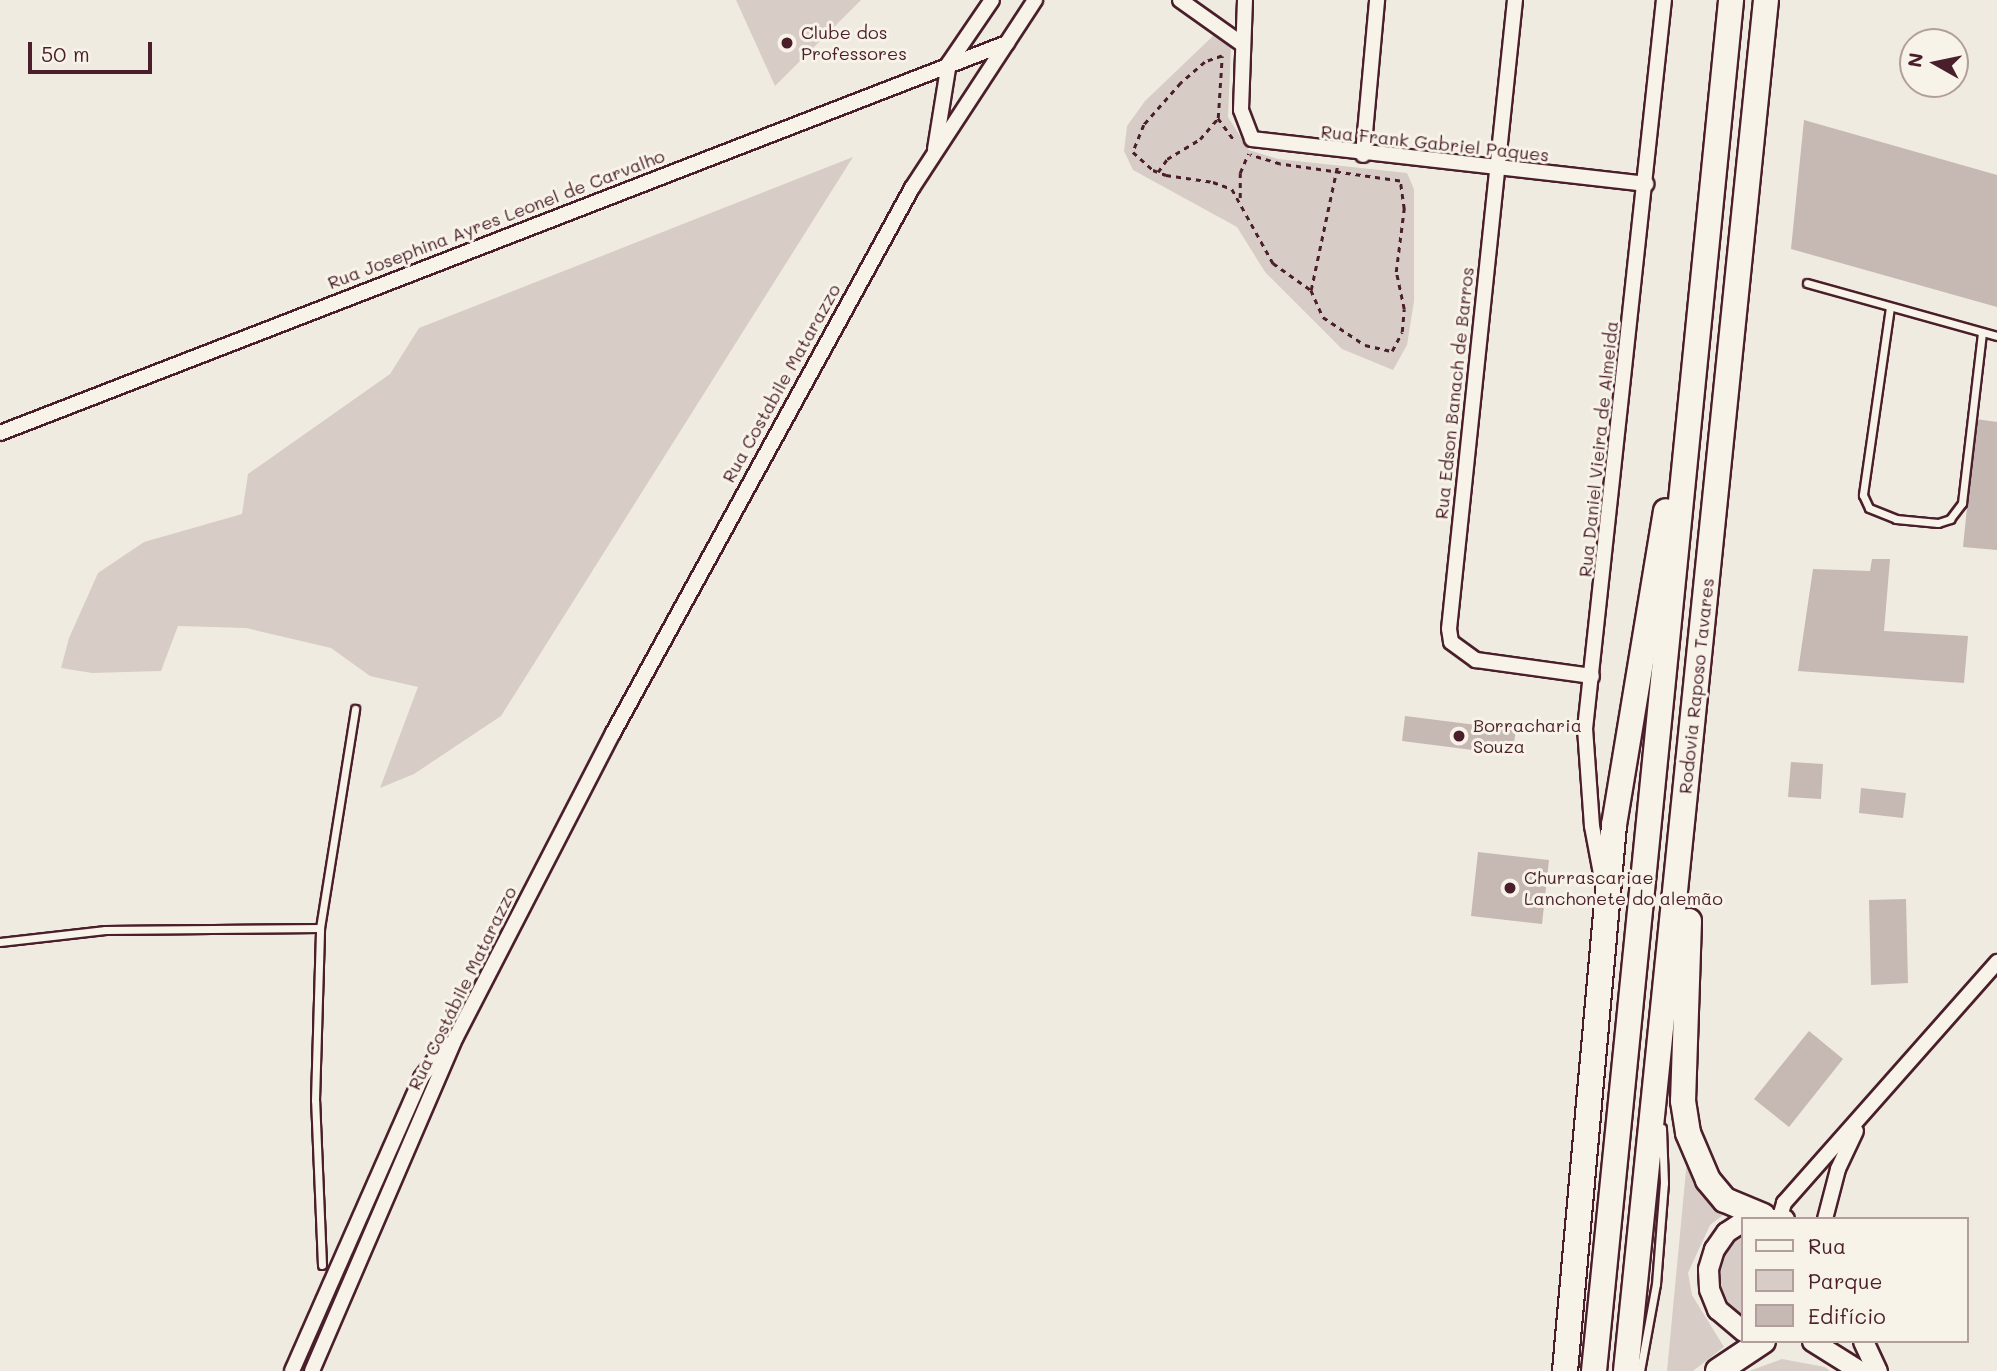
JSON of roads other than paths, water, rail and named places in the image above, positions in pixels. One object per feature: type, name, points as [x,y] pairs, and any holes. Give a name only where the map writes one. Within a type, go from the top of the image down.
[{"type":"highway","name":"Rodovia Raposo Tavares","points":[[1594,1371],[1731,0]]},
{"type":"highway","name":"Rodovia Raposo Tavares","points":[[1626,1371],[1659,1079],[1714,496],[1766,0]]},
{"type":"highway","points":[[1565,1371],[1614,825],[1704,268]]},
{"type":"highway","points":[[1714,496],[1715,592],[1691,861],[1683,1101],[1695,1154],[1708,1180],[1726,1200],[1762,1217]]},
{"type":"highway","points":[[1718,1371],[1760,1343]]},
{"type":"main road","points":[[1742,1226],[1726,1232],[1714,1249],[1708,1269],[1717,1308],[1742,1330]]},
{"type":"main road","points":[[1815,1343],[1860,1371]]},
{"type":"main road","points":[[1864,1343],[1877,1371]]},
{"type":"street","name":"Rua Costabile Matarazzo","points":[[934,156],[948,63],[992,0]]},
{"type":"street","name":"Rua Costabile Matarazzo","points":[[668,633],[796,396],[934,156],[1035,0]]},
{"type":"street","points":[[1180,0],[1242,44]]},
{"type":"street","points":[[1242,44],[1245,0]]},
{"type":"street","points":[[1363,155],[1377,0]]},
{"type":"street","name":"Rua Edson Banach de Barros","points":[[1515,0],[1449,629],[1451,642],[1476,660],[1592,676]]},
{"type":"street","name":"Rua Daniel Vieira de Almeida","points":[[1606,902],[1592,826],[1585,729],[1664,0]]},
{"type":"street","name":"Rua Josephina Ayres Leonel de Carvalho","points":[[0,433],[948,63],[1007,43]]},
{"type":"street","name":"Rua Frank Gabriel Paques","points":[[1242,44],[1241,110],[1252,139],[1363,155],[1646,184]]},
{"type":"street","name":"Rua Costábile Matarazzo","points":[[312,1371],[465,1019],[668,633]]},
{"type":"street","points":[[1765,1217],[1784,1203],[1997,962]]},
{"type":"street","name":"Rua Costábile Matarazzo","points":[[292,1371],[421,1078],[465,1019]]},
{"type":"street","points":[[1826,1217],[1838,1169],[1863,1116]]},
{"type":"lane","points":[[1807,284],[1997,336]]},
{"type":"lane","points":[[1890,307],[1863,495],[1869,508],[1896,519],[1938,523],[1950,519],[1962,503],[1982,332]]},
{"type":"lane","points":[[322,1265],[315,1100],[320,928],[355,709]]},
{"type":"lane","points":[[0,942],[105,930],[320,928]]},
{"type":"lane","points":[[1640,1371],[1656,1284],[1664,1183],[1659,1079]]},
{"type":"place","name":"Clube dos Professores","points":[[787,43]]},
{"type":"place","name":"Borracharia Souza","points":[[1459,736]]},
{"type":"place","name":"Churrascariae Lanchonete do alemão","points":[[1510,888]]}]
